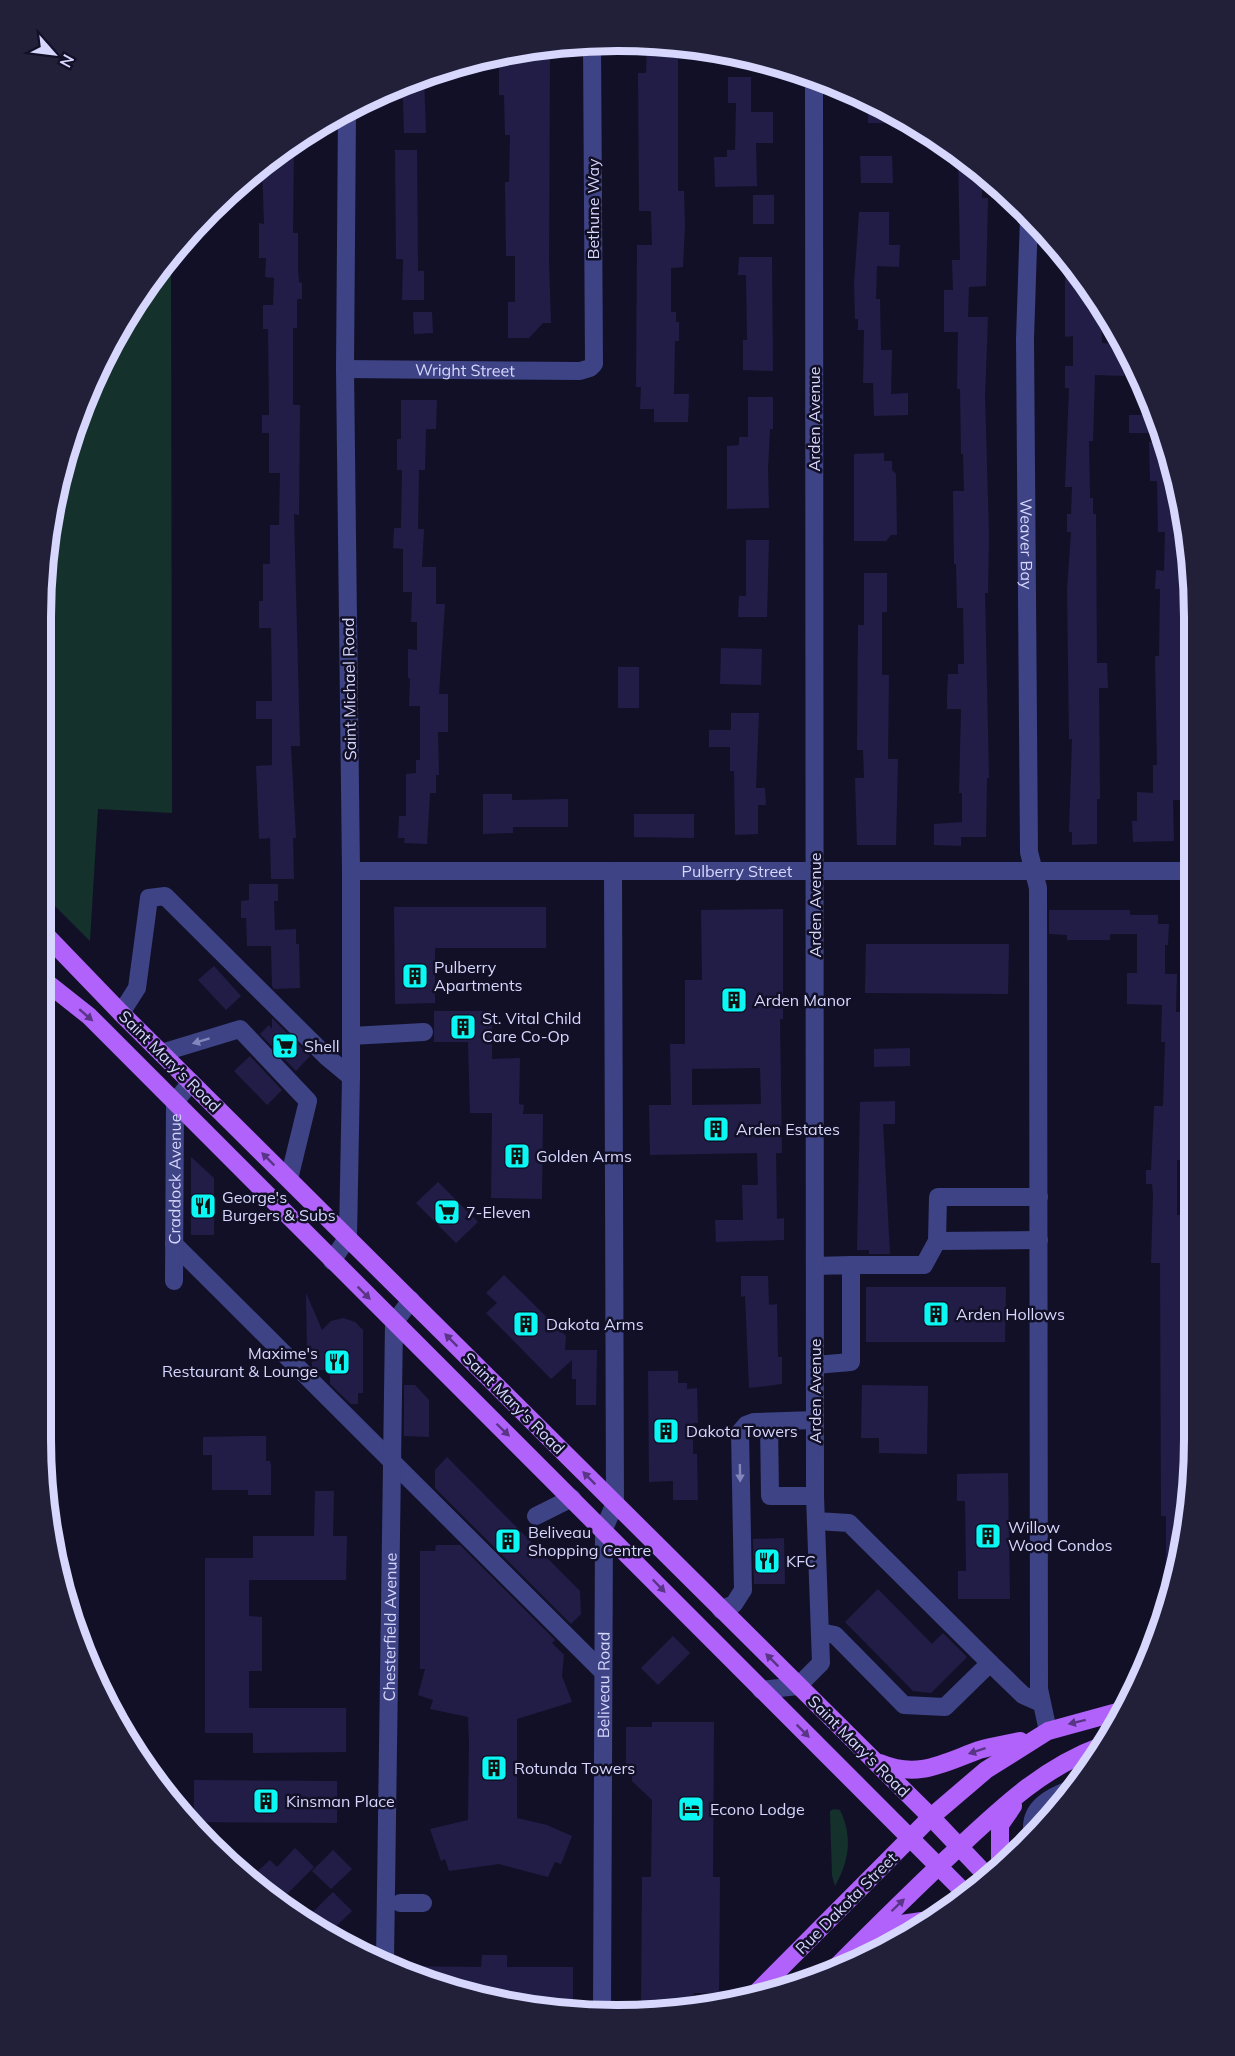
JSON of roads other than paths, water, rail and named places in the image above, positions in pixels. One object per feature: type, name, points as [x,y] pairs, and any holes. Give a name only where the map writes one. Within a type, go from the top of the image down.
[{"type":"main road","name":"Saint Mary's Road","points":[[51,940],[161,1053],[874,1760],[983,1871]]},
{"type":"main road","name":"Saint Mary's Road","points":[[51,986],[89,1016],[394,1323],[604,1529],[961,1889]]},
{"type":"main road","points":[[874,1760],[897,1770],[914,1771],[981,1749],[1041,1735],[1113,1714]]},
{"type":"main road","name":"Rue Dakota Street","points":[[763,1986],[931,1817],[986,1770],[1041,1735]]},
{"type":"main road","points":[[846,1957],[938,1866],[1027,1785],[1091,1750]]},
{"type":"main road","points":[[1000,1856],[1000,1825],[1027,1785]]},
{"type":"main road","points":[[858,1944],[883,1930],[909,1924]]},
{"type":"street","name":"Bethune Way","points":[[586,371],[594,364],[592,52]]},
{"type":"street","name":"Arden Avenue","points":[[798,1686],[821,1663],[815,1496],[814,86]]},
{"type":"street","name":"Saint Michael Road","points":[[347,120],[345,369],[351,872],[348,1238]]},
{"type":"street","name":"Weaver Bay","points":[[1029,229],[1025,351],[1029,852],[1038,888],[1041,1735]]},
{"type":"street","name":"Wright Street","points":[[345,369],[586,371]]},
{"type":"street","name":"Pulberry Street","points":[[351,872],[1184,871]]},
{"type":"street","points":[[613,872],[615,1503]]},
{"type":"street","points":[[121,1013],[136,988],[149,898],[165,896],[327,1057],[351,1077]]},
{"type":"street","points":[[161,1053],[240,1029],[308,1101],[289,1179]]},
{"type":"street","points":[[351,1036],[424,1032]]},
{"type":"street","name":"Craddock Avenue","points":[[174,1281],[175,1102],[191,1082]]},
{"type":"street","points":[[815,1266],[924,1265],[937,1241],[938,1197],[1039,1197]]},
{"type":"street","points":[[332,1261],[348,1238]]},
{"type":"street","points":[[937,1241],[1039,1240]]},
{"type":"street","points":[[174,1244],[603,1672]]},
{"type":"street","points":[[815,1365],[851,1362],[850,1265]]},
{"type":"street","points":[[394,1323],[411,1300]]},
{"type":"street","name":"Chesterfield Avenue","points":[[385,1955],[390,1460],[394,1323]]},
{"type":"street","points":[[721,1610],[734,1605],[742,1590],[740,1432],[746,1425],[761,1422],[815,1420]]},
{"type":"street","points":[[761,1422],[770,1496],[815,1496]]},
{"type":"street","points":[[536,1516],[572,1498]]},
{"type":"street","name":"Beliveau Road","points":[[602,2005],[604,1529],[615,1503]]},
{"type":"street","points":[[816,1521],[849,1523],[1023,1695],[1041,1703]]},
{"type":"street","points":[[820,1632],[835,1635],[904,1706],[945,1707],[990,1664]]},
{"type":"street","points":[[762,1690],[798,1686]]},
{"type":"street","points":[[1033,1823],[1035,1813],[1058,1794]]},
{"type":"street","points":[[400,1903],[423,1903]]},
{"type":"place","name":"Pulberry Apartments","points":[[415,976]]},
{"type":"place","name":"Arden Manor","points":[[734,1000]]},
{"type":"place","name":"St. Vital Child Care Co-Op","points":[[463,1027]]},
{"type":"place","name":"Shell","points":[[285,1046]]},
{"type":"place","name":"Arden Estates","points":[[716,1129]]},
{"type":"place","name":"Golden Arms","points":[[517,1156]]},
{"type":"place","name":"George's Burgers & Subs","points":[[203,1206]]},
{"type":"place","name":"7-Eleven","points":[[447,1212]]},
{"type":"place","name":"Arden Hollows","points":[[936,1314]]},
{"type":"place","name":"Dakota Arms","points":[[526,1324]]},
{"type":"place","name":"Maxime's Restaurant & Lounge","points":[[337,1362]]},
{"type":"place","name":"Dakota Towers","points":[[666,1431]]},
{"type":"place","name":"Willow Wood Condos","points":[[988,1536]]},
{"type":"place","name":"Beliveau Shopping Centre","points":[[508,1541]]},
{"type":"place","name":"KFC","points":[[767,1561]]},
{"type":"place","name":"Rotunda Towers","points":[[494,1768]]},
{"type":"place","name":"Kinsman Place","points":[[266,1801]]},
{"type":"place","name":"Econo Lodge","points":[[691,1809]]}]
